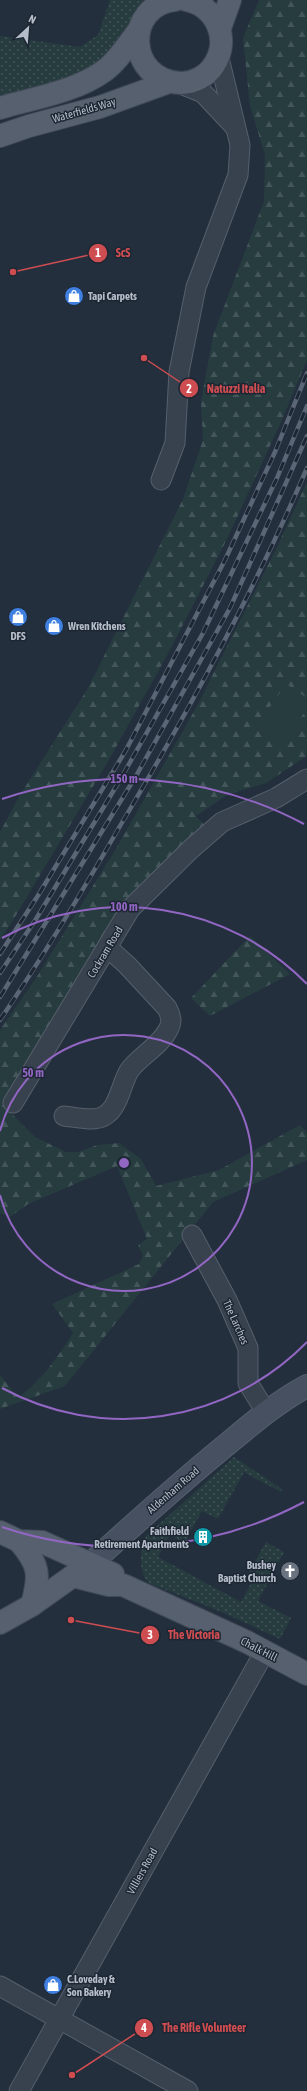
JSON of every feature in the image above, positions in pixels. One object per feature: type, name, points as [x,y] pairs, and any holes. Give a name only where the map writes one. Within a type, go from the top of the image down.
[{"type":"main road","points":[[0,108],[86,82],[104,71],[118,58],[139,30],[146,16],[159,5],[175,0],[195,2],[210,12],[220,28],[222,42],[219,58],[210,71],[201,78],[188,83],[173,82],[156,76],[147,68],[141,59],[138,42],[139,30]]},
{"type":"main road","points":[[220,28],[230,0]]},
{"type":"main road","name":"Waterfields Way","points":[[0,136],[29,126],[100,107],[173,82]]},
{"type":"main road","name":"Aldenham Road","points":[[0,1623],[32,1605],[81,1570],[174,1488],[266,1412],[283,1399],[307,1386]]},
{"type":"main road","points":[[10,1536],[32,1555],[37,1571],[37,1584],[32,1605]]},
{"type":"main road","name":"Chalk Hill","points":[[10,1536],[42,1542],[74,1556],[81,1570],[109,1585],[123,1585],[265,1651],[307,1674]]},
{"type":"street","points":[[160,480],[175,443],[179,372],[196,287],[238,175],[240,145],[219,58]]},
{"type":"street","points":[[173,82],[203,93],[236,128]]},
{"type":"street","name":"Cockram Road","points":[[13,1103],[108,948],[130,909],[191,849],[222,822],[276,798],[307,779]]},
{"type":"street","points":[[64,1116],[93,1118],[103,1116],[109,1112],[115,1103],[130,1070],[154,1049],[169,1028],[171,1016],[167,1008],[127,965],[108,948]]},
{"type":"street","name":"The Larches","points":[[192,1235],[227,1300],[248,1348],[248,1383],[266,1412]]},
{"type":"street","name":"Villiers Road","points":[[19,2091],[265,1651]]},
{"type":"street","points":[[0,1986],[188,2091]]},
{"type":"green space","points":[[110,0],[144,0],[122,37],[105,55],[92,66],[64,80],[0,97],[0,36],[80,47],[98,35]]},
{"type":"green space","points":[[259,0],[307,0],[307,360],[281,422],[227,539],[170,650],[110,758],[0,940],[0,832],[20,795],[88,688],[183,499],[203,440],[201,402],[213,336],[264,201],[265,155],[250,106],[243,38]]},
{"type":"green space","points":[[307,482],[307,756],[266,783],[227,795],[196,816],[205,826],[163,871],[6,1108],[35,1137],[66,1152],[79,1152],[97,1145],[119,1143],[141,1159],[156,1186],[219,1170],[300,1125],[307,1132],[307,1160],[213,1202],[65,1386],[0,1409],[0,1375],[18,1398],[34,1384],[48,1368],[73,1333],[52,1304],[139,1264],[143,1255],[138,1245],[147,1239],[117,1166],[28,1204],[10,1217],[0,1213],[0,1030],[36,978],[117,847],[197,706],[277,547]]},
{"type":"green space","points":[[286,684],[307,698],[307,709],[281,745],[256,727]]},
{"type":"green space","points":[[250,936],[290,974],[210,1016],[191,998]]},
{"type":"green space","points":[[234,1457],[282,1489],[281,1492],[244,1472],[218,1519],[202,1511],[184,1543],[170,1535],[158,1557],[241,1602],[253,1580],[247,1576],[266,1542],[284,1552],[258,1601],[291,1618],[280,1639],[224,1613],[151,1584],[143,1575],[141,1555],[146,1536]]},
{"type":"railway","points":[[0,954],[39,894],[126,750],[225,560],[275,452],[307,373]]},
{"type":"railway","points":[[0,973],[36,919],[120,780],[203,633],[277,478],[307,406]]},
{"type":"railway","points":[[0,997],[136,776],[230,608],[307,436]]},
{"type":"railway","points":[[0,1020],[77,900],[171,739],[243,605],[287,514],[307,468]]},
{"type":"place","name":"ScS","points":[[13,272]]},
{"type":"place","name":"Tapi Carpets","points":[[74,296]]},
{"type":"place","name":"Natuzzi Italia","points":[[144,358]]},
{"type":"place","name":"DFS","points":[[18,617]]},
{"type":"place","name":"Wren Kitchens","points":[[54,626]]},
{"type":"place","name":"Faithfield Retirement Apartments","points":[[203,1537]]},
{"type":"place","name":"Bushey Baptist Church","points":[[290,1571]]},
{"type":"place","name":"The Victoria","points":[[71,1620]]},
{"type":"place","name":"C.Loveday & Son Bakery","points":[[53,1985]]},
{"type":"place","name":"The Rifle Volunteer","points":[[72,2075]]}]
